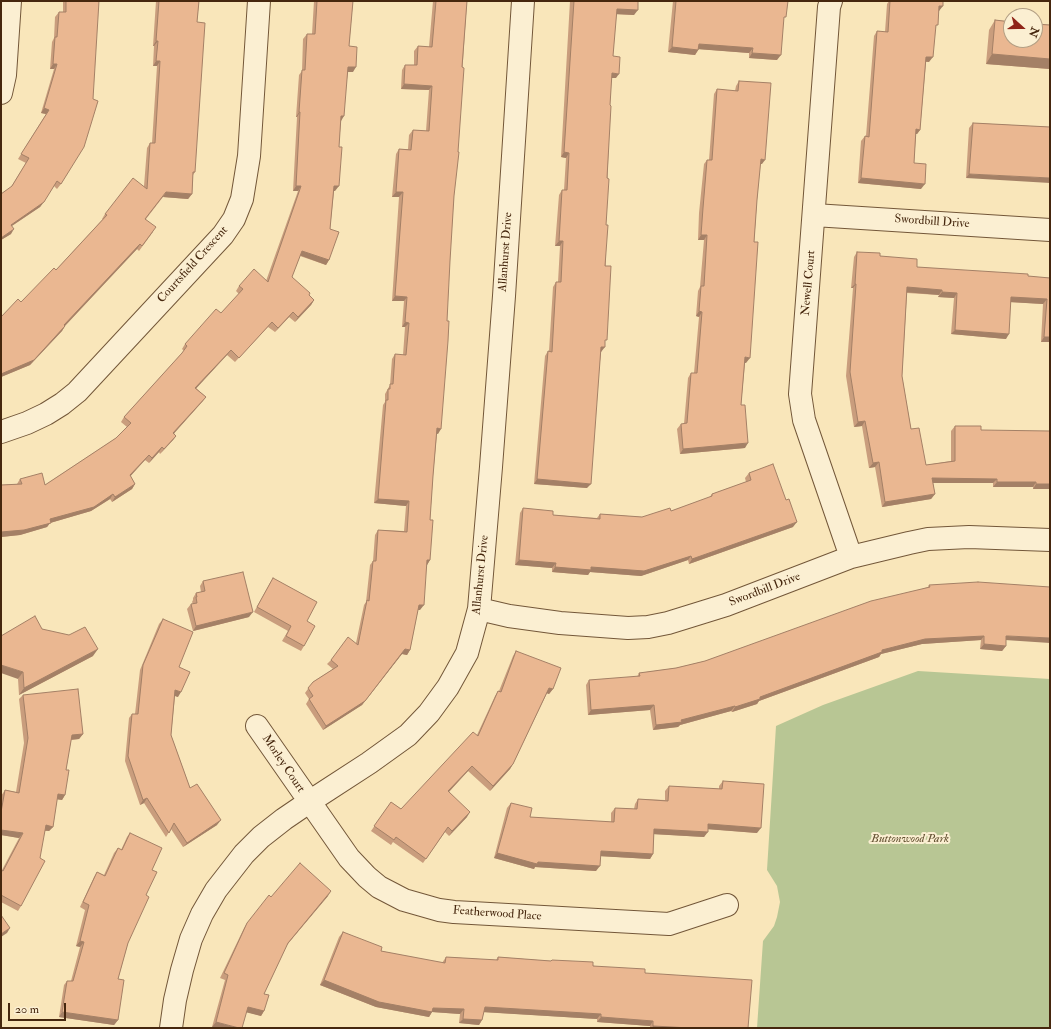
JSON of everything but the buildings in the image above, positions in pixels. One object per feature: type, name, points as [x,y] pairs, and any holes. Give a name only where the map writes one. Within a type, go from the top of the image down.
[{"type":"street","points":[[1,93],[5,75],[10,1]]},
{"type":"street","name":"Courtsfield Crescent","points":[[1,432],[27,423],[46,414],[77,392],[223,235],[234,219],[242,199],[250,156],[259,1]]},
{"type":"street","name":"Allanhurst Drive","points":[[171,1028],[175,1000],[182,970],[202,914],[216,890],[244,854],[261,837],[309,802],[369,764],[408,735],[429,713],[448,687],[467,653],[479,609],[503,304],[522,1]]},
{"type":"street","name":"Newell Court","points":[[831,1],[829,7],[800,394],[804,420],[852,557]]},
{"type":"street","name":"Swordbill Drive","points":[[814,215],[1050,230]]},
{"type":"street","name":"Swordbill Drive","points":[[479,609],[509,616],[560,623],[623,628],[648,627],[668,623],[726,605],[852,557],[909,543],[947,538],[984,537],[1050,540]]},
{"type":"street","name":"Morley Court","points":[[257,726],[309,802]]},
{"type":"street","name":"Featherwood Place","points":[[309,802],[332,831],[349,858],[367,877],[393,895],[422,906],[454,912],[669,924],[727,905]]},
{"type":"green space","name":"Buttonwood Park","points":[[918,671],[1050,679],[1050,1028],[757,1028],[763,941],[774,926],[780,902],[777,886],[767,870],[776,726],[823,705]]}]
